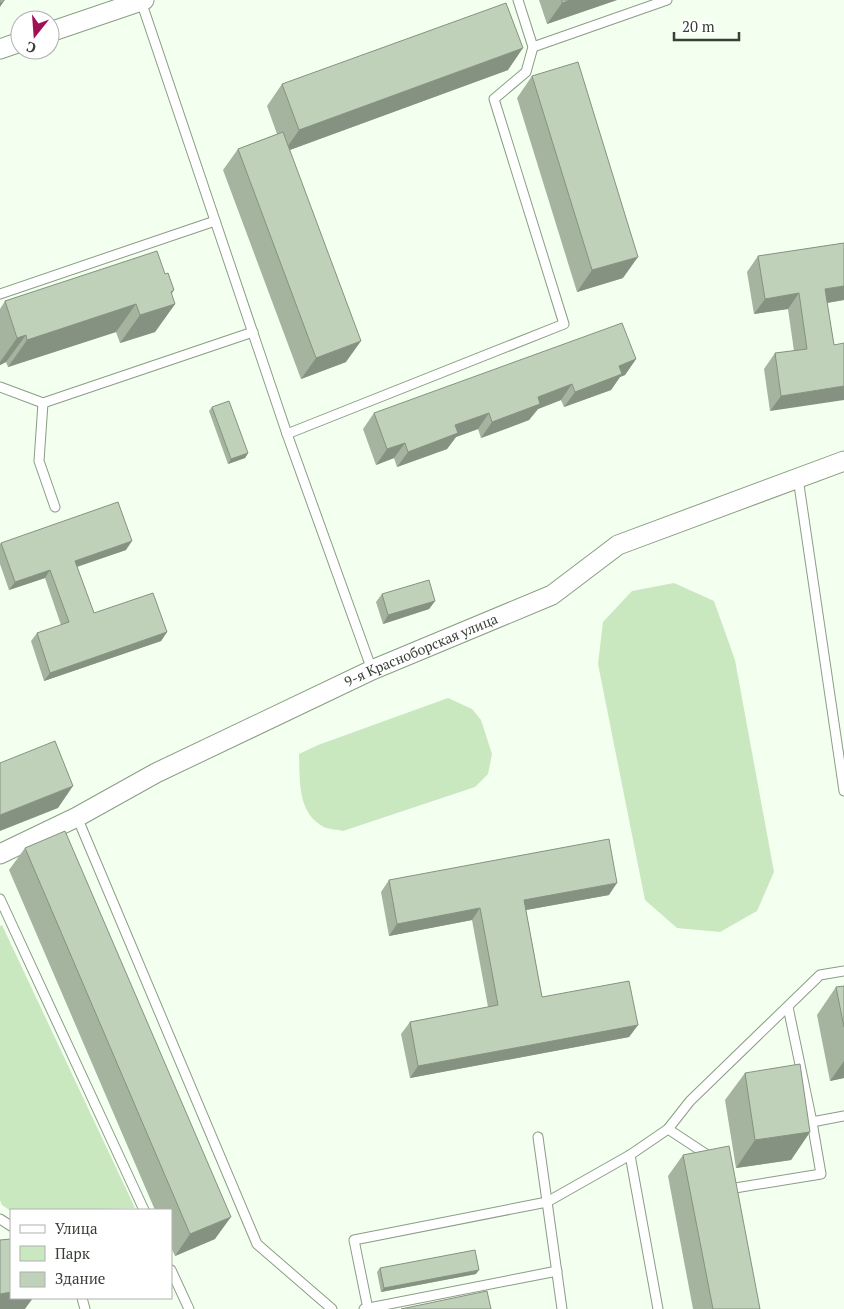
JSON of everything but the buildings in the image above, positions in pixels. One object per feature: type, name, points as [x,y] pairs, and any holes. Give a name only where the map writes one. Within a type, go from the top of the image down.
[{"type":"street","points":[[60,29],[142,1]]},
{"type":"street","name":"9-я Красноборская улица","points":[[0,854],[77,816],[156,773],[372,670],[552,595],[618,545],[844,461]]},
{"type":"lane","points":[[288,434],[564,324],[494,99],[526,72],[533,48],[518,0]]},
{"type":"lane","points":[[533,48],[666,0]]},
{"type":"lane","points":[[142,1],[288,434],[372,670]]},
{"type":"lane","points":[[0,294],[215,221]]},
{"type":"lane","points":[[0,387],[43,403],[253,332]]},
{"type":"lane","points":[[43,403],[39,461],[55,507]]},
{"type":"lane","points":[[798,478],[844,792]]},
{"type":"lane","points":[[77,816],[257,1244],[332,1309]]},
{"type":"lane","points":[[0,900],[144,1209]]},
{"type":"lane","points":[[557,1271],[366,1309],[354,1240],[547,1202],[630,1155],[668,1129],[690,1101],[820,975],[844,970]]},
{"type":"lane","points":[[729,1190],[821,1174],[788,1007]]},
{"type":"lane","points":[[812,1122],[844,1116]]},
{"type":"lane","points":[[668,1129],[724,1166]]},
{"type":"lane","points":[[538,1137],[562,1309]]},
{"type":"lane","points":[[630,1155],[658,1309]]},
{"type":"lane","points":[[172,1272],[189,1309]]},
{"type":"green space","points":[[674,583],[714,601],[735,660],[774,872],[757,911],[720,932],[677,928],[645,900],[598,664],[603,622],[632,591]]},
{"type":"green space","points":[[448,698],[472,709],[481,720],[492,754],[488,774],[475,787],[343,831],[326,828],[315,821],[304,805],[300,785],[299,754],[318,745]]},
{"type":"green space","points":[[2,925],[135,1208],[10,1210],[2,1205],[0,1200],[0,926]]}]
